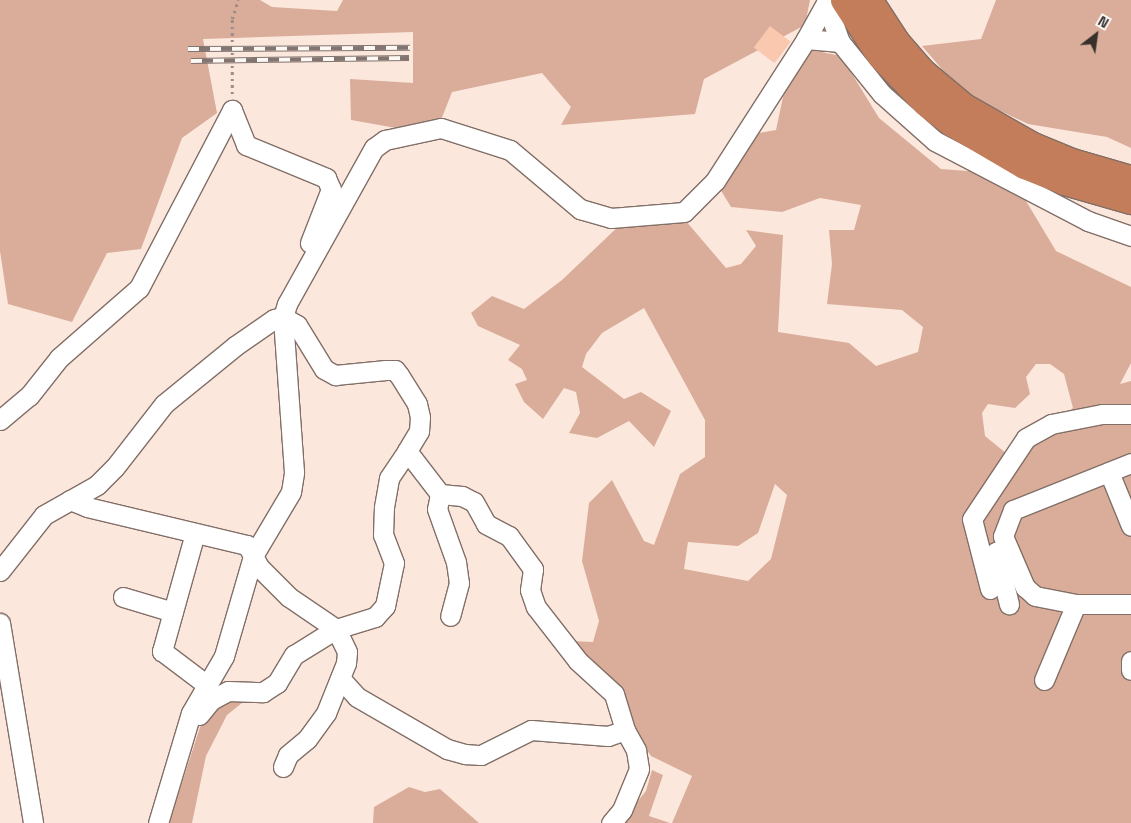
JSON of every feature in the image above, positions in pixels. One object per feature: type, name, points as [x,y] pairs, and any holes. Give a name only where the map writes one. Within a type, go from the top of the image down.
[{"type":"highway","points":[[845,0],[881,55],[927,103],[953,123],[1025,165],[1065,181],[1131,200]]},
{"type":"highway","points":[[868,0],[896,43],[921,72],[964,108],[1033,147],[1072,163],[1131,180]]},
{"type":"street","points":[[158,823],[187,727],[207,685],[224,656],[253,556],[292,492],[294,472],[283,317],[287,304],[374,148],[385,140],[441,128],[510,150],[580,209],[611,218],[684,212],[715,181],[806,39],[826,3],[840,42],[882,94],[934,141],[1033,195],[1088,221],[1131,236]]},
{"type":"street","points":[[806,39],[840,42]]},
{"type":"street","points":[[232,110],[246,145],[326,178],[330,189],[309,246],[314,255]]},
{"type":"street","points":[[0,420],[29,396],[59,358],[139,288],[232,110]]},
{"type":"street","points":[[187,727],[192,727],[211,700],[228,691],[263,692],[278,683],[294,655],[336,629],[375,617],[385,606],[394,563],[383,536],[384,507],[389,478],[408,452],[419,431],[420,417],[417,404],[395,370],[335,375],[324,369],[296,325],[283,317]]},
{"type":"street","points":[[0,571],[44,515],[97,485],[164,404],[198,375],[266,325],[283,317]]},
{"type":"street","points":[[990,589],[972,519],[1026,438],[1051,424],[1102,414],[1131,414]]},
{"type":"street","points":[[408,452],[440,494],[462,496],[474,502],[486,524],[509,536],[533,569],[530,590],[536,607],[578,661],[614,694],[625,730],[636,750],[639,769],[622,810],[611,823]]},
{"type":"street","points":[[1131,463],[1013,510],[1003,536],[1025,587],[1035,596],[1076,604],[1131,604]]},
{"type":"street","points":[[1110,472],[1131,526]]},
{"type":"street","points":[[440,494],[437,509],[456,562],[459,583],[450,616]]},
{"type":"street","points":[[70,500],[87,507],[247,546],[253,556],[289,597],[336,629],[347,652],[340,678],[326,713],[307,740],[288,755],[283,767]]},
{"type":"street","points":[[195,533],[162,651],[207,685]]},
{"type":"street","points":[[1007,547],[996,552],[1009,604]]},
{"type":"street","points":[[123,597],[173,612]]},
{"type":"street","points":[[1044,680],[1076,604]]},
{"type":"street","points":[[0,623],[33,823]]},
{"type":"street","points":[[1131,662],[1131,670]]},
{"type":"street","points":[[340,678],[358,697],[447,748],[465,754],[481,755],[531,730],[608,736],[625,730]]},
{"type":"path","points":[[232,110],[232,19],[238,0]]},
{"type":"shaded area","points":[[0,0],[260,0],[272,7],[337,11],[343,0],[810,0],[805,25],[704,79],[695,114],[561,125],[571,107],[542,73],[452,92],[441,120],[396,128],[351,120],[350,79],[413,83],[413,32],[203,39],[217,113],[182,138],[141,249],[107,253],[72,322],[8,304],[0,251]]},
{"type":"shaded area","points":[[996,0],[1131,0],[1131,148],[1107,137],[1028,124],[979,101],[947,75],[922,46],[981,39]]},
{"type":"shaded area","points":[[807,49],[841,56],[879,118],[941,169],[981,172],[1020,191],[1056,251],[1131,287],[1131,363],[1120,384],[1131,381],[1131,823],[672,823],[692,776],[651,756],[630,725],[625,695],[583,657],[572,641],[593,642],[599,621],[582,561],[589,503],[612,480],[644,541],[654,545],[680,474],[705,457],[705,420],[644,308],[602,333],[586,354],[582,367],[624,399],[641,392],[671,411],[654,447],[629,421],[597,438],[569,433],[580,413],[576,392],[564,388],[543,419],[524,402],[515,384],[527,380],[522,369],[508,360],[520,345],[478,326],[471,313],[492,296],[524,309],[562,280],[623,222],[685,220],[726,268],[741,264],[756,246],[746,230],[783,235],[778,332],[849,343],[876,366],[918,352],[923,327],[902,310],[827,304],[832,264],[829,230],[854,230],[861,205],[820,198],[782,212],[731,207],[720,189],[759,133],[776,130],[783,97]],"holes":[[[1036,364],[1050,364],[1064,374],[1073,408],[1007,454],[985,436],[982,413],[988,404],[1015,408],[1030,394],[1026,377]],[[775,484],[787,495],[771,559],[748,581],[684,569],[688,542],[738,546],[758,533]]]},
{"type":"shaded area","points":[[231,697],[247,699],[227,715],[206,756],[192,823],[169,823],[200,727],[216,704]]},
{"type":"shaded area","points":[[652,770],[663,775],[649,816],[670,823],[620,823],[646,791]]},
{"type":"shaded area","points":[[409,787],[425,792],[440,789],[479,823],[373,823],[374,807]]},
{"type":"building","points":[[770,26],[791,42],[775,63],[754,48]]},
{"type":"railway","points":[[188,49],[410,48]]},
{"type":"railway","points":[[191,61],[409,58]]}]
